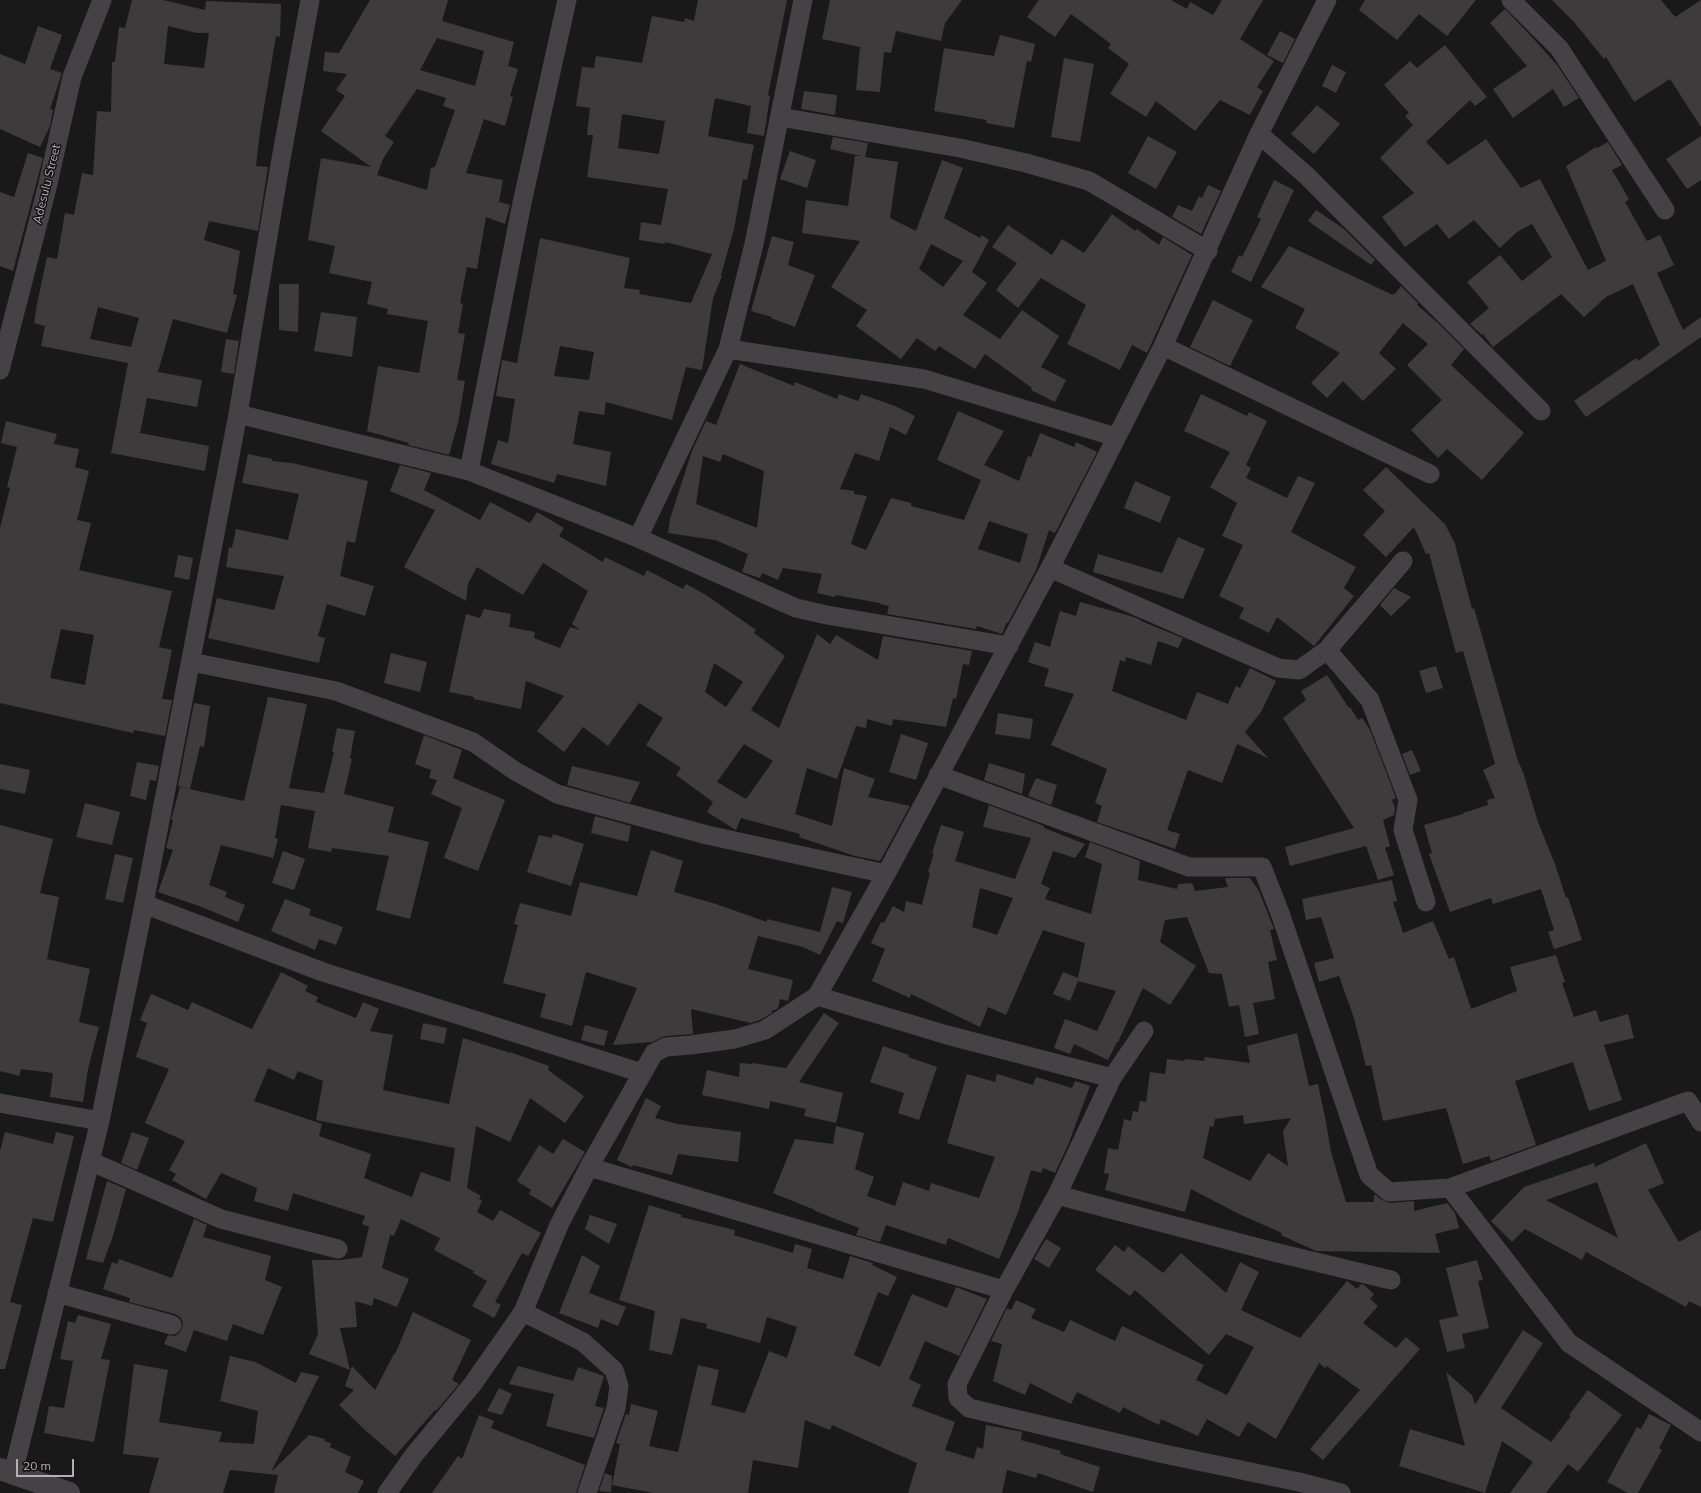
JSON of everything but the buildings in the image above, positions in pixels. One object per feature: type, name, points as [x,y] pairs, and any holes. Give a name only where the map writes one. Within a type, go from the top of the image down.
[{"type":"street","name":"Adesulu Street","points":[[0,370],[47,188],[72,78],[102,0]]},
{"type":"street","points":[[69,1493],[6,1471],[57,1292],[100,1122],[144,904],[238,414],[281,159],[310,0]]},
{"type":"street","points":[[470,471],[522,203],[567,0]]},
{"type":"street","points":[[638,538],[728,349],[754,244],[803,0]]},
{"type":"street","points":[[387,1493],[414,1455],[472,1384],[523,1312],[559,1226],[589,1167],[654,1053],[659,1049],[735,1039],[765,1030],[817,996],[886,874],[938,775],[1009,646],[1164,346],[1208,251],[1259,134],[1327,0]]},
{"type":"street","points":[[1511,0],[1559,48],[1665,210]]},
{"type":"street","points":[[780,117],[960,148],[1026,163],[1089,181],[1208,251]]},
{"type":"street","points":[[1259,134],[1307,176],[1541,411]]},
{"type":"street","points":[[1164,346],[1430,474]]},
{"type":"street","points":[[728,349],[924,379],[1116,437]]},
{"type":"street","points":[[238,414],[470,471],[638,538],[796,608],[827,615],[1009,646]]},
{"type":"street","points":[[1050,568],[1278,668],[1299,670],[1327,650],[1403,561]]},
{"type":"street","points":[[1327,650],[1370,700],[1408,800],[1402,830],[1426,902]]},
{"type":"street","points":[[191,662],[343,694],[473,742],[515,772],[557,794],[707,835],[886,874]]},
{"type":"street","points":[[938,775],[1189,866],[1262,867],[1280,913],[1370,1176],[1389,1192],[1450,1188],[1688,1101],[1701,1122]]},
{"type":"street","points":[[144,904],[323,972],[642,1073]]},
{"type":"street","points":[[817,996],[947,1035],[1112,1078]]},
{"type":"street","points":[[1144,1031],[1112,1078],[1057,1195],[1004,1290],[957,1384],[958,1398],[969,1408],[1164,1454],[1299,1482],[1341,1493]]},
{"type":"street","points":[[0,1103],[100,1122]]},
{"type":"street","points":[[90,1161],[221,1219],[338,1249]]},
{"type":"street","points":[[589,1167],[1004,1290]]},
{"type":"street","points":[[1450,1188],[1568,1343],[1701,1432]]},
{"type":"street","points":[[1057,1195],[1274,1252],[1391,1280]]},
{"type":"street","points":[[57,1292],[172,1325]]},
{"type":"street","points":[[523,1312],[584,1342],[614,1370],[619,1386],[616,1408],[587,1493]]}]
